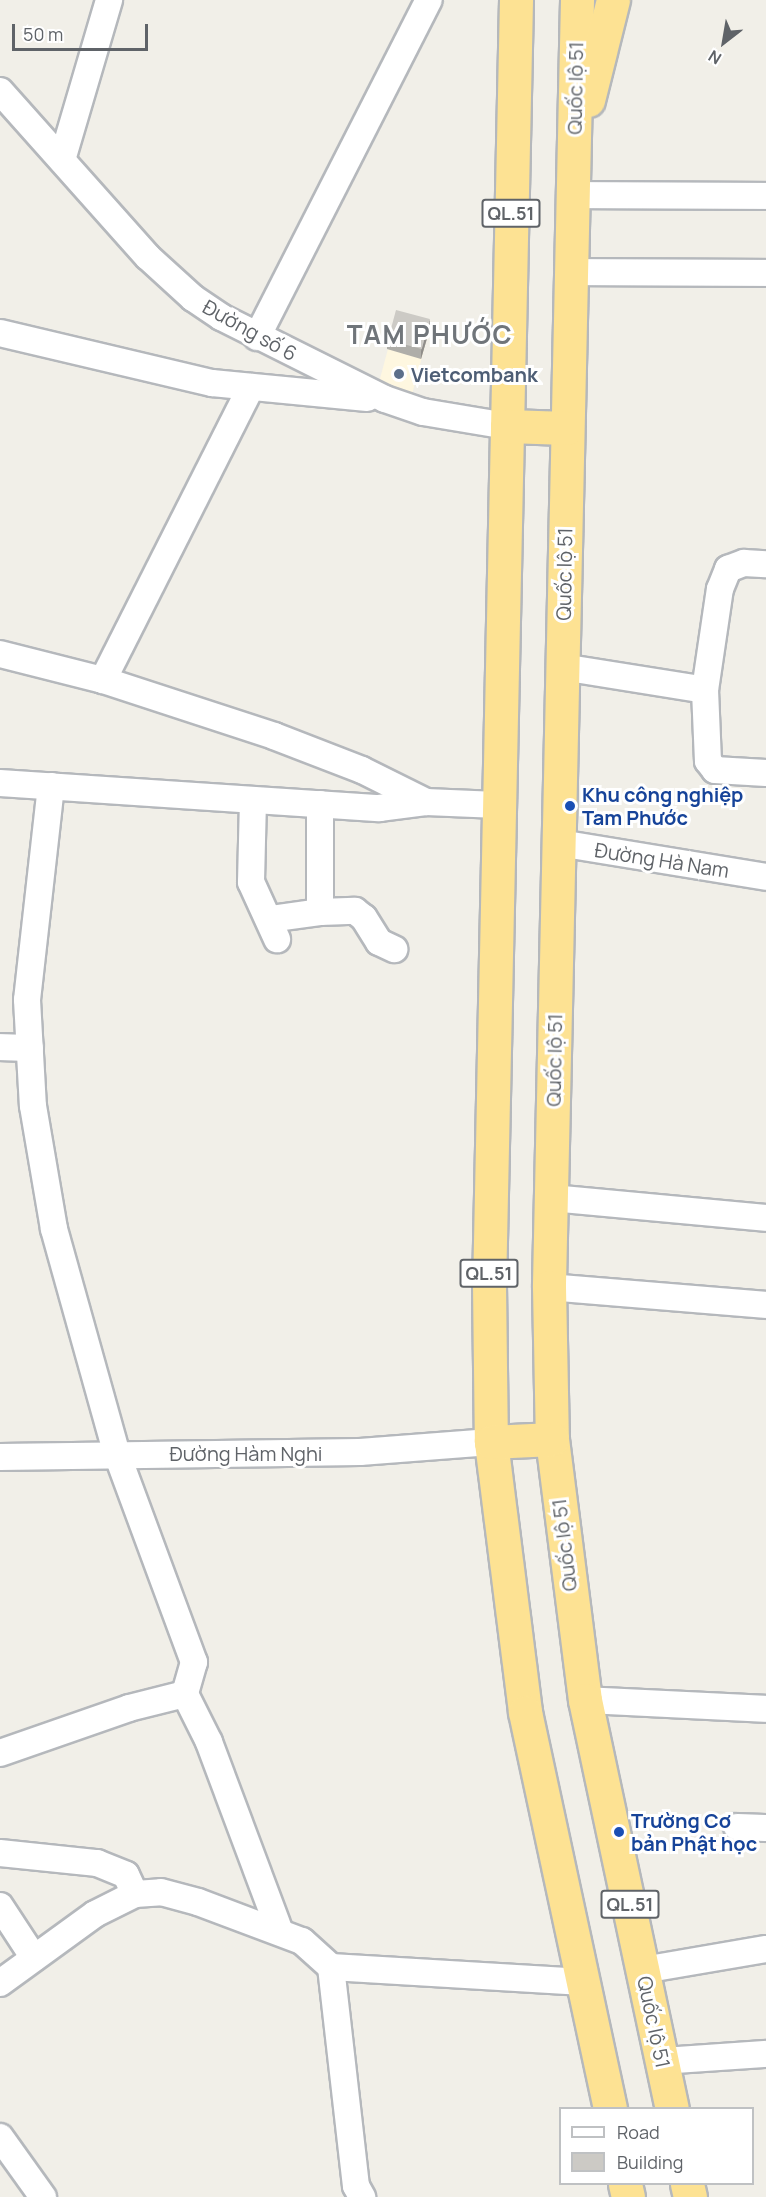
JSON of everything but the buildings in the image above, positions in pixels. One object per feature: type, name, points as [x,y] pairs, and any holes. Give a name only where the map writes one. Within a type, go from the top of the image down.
[{"type":"highway","name":"QL.51","points":[[516,0],[489,1285],[491,1442],[525,1712],[610,2107]]},
{"type":"highway","name":"Quốc lộ 51","points":[[577,0],[549,1287],[552,1439],[585,1700],[672,2107]]},
{"type":"highway","name":"QL.51","points":[[573,160],[613,0]]},
{"type":"highway","points":[[507,426],[567,428]]},
{"type":"highway","points":[[491,1442],[552,1439]]},
{"type":"street","points":[[62,160],[109,0]]},
{"type":"street","points":[[257,337],[429,0]]},
{"type":"street","name":"Đường số 6","points":[[0,91],[169,277],[221,317],[385,399],[423,412],[507,426]]},
{"type":"street","points":[[572,195],[766,196]]},
{"type":"street","points":[[571,272],[766,273]]},
{"type":"street","points":[[0,333],[140,368],[251,387],[385,399]]},
{"type":"street","points":[[103,680],[251,387]]},
{"type":"street","points":[[766,564],[744,563],[728,569],[720,589],[705,690],[708,761],[715,770],[766,773]]},
{"type":"street","points":[[0,654],[103,680],[274,736],[362,770],[426,802]]},
{"type":"street","points":[[562,667],[705,690]]},
{"type":"street","points":[[0,783],[379,808],[426,802],[498,805]]},
{"type":"street","points":[[51,786],[27,1000],[33,1106],[54,1229],[117,1454],[194,1662],[185,1694],[209,1742],[279,1929]]},
{"type":"street","points":[[253,800],[251,882],[273,929],[320,912],[355,911],[364,918],[379,942],[394,949]]},
{"type":"street","points":[[320,804],[317,884],[320,912]]},
{"type":"street","name":"Đường Hà Nam","points":[[559,843],[766,877]]},
{"type":"street","points":[[0,1047],[30,1048]]},
{"type":"street","points":[[551,1198],[766,1218]]},
{"type":"street","points":[[549,1287],[766,1305]]},
{"type":"street","name":"Đường Hàm Nghi","points":[[0,1457],[360,1452],[491,1442]]},
{"type":"street","points":[[0,1753],[129,1707],[185,1694]]},
{"type":"street","points":[[585,1700],[766,1709]]},
{"type":"street","points":[[737,1827],[766,1828]]},
{"type":"street","points":[[0,1853],[97,1863],[126,1875],[135,1894]]},
{"type":"street","points":[[0,1983],[95,1914],[135,1894],[161,1892],[279,1929],[302,1941],[331,1967],[584,1982]]},
{"type":"street","points":[[0,1906],[34,1958]]},
{"type":"street","points":[[643,1970],[766,1949]]},
{"type":"street","points":[[331,1967],[352,2193]]},
{"type":"street","points":[[662,2061],[766,2054]]},
{"type":"street","points":[[0,2137],[43,2197]]},
{"type":"shaded area","name":"Vietcombank","points":[[396,319],[430,328],[411,398],[377,389]]},
{"type":"place","name":"Vietcombank","points":[[399,374]]},
{"type":"place","name":"Khu công nghiệp Tam Phước","points":[[570,806]]},
{"type":"place","name":"Trường Cơ bản Phật học","points":[[619,1832]]},
{"type":"district","name":"TAM PHƯỚC","points":[[430,335]]}]
